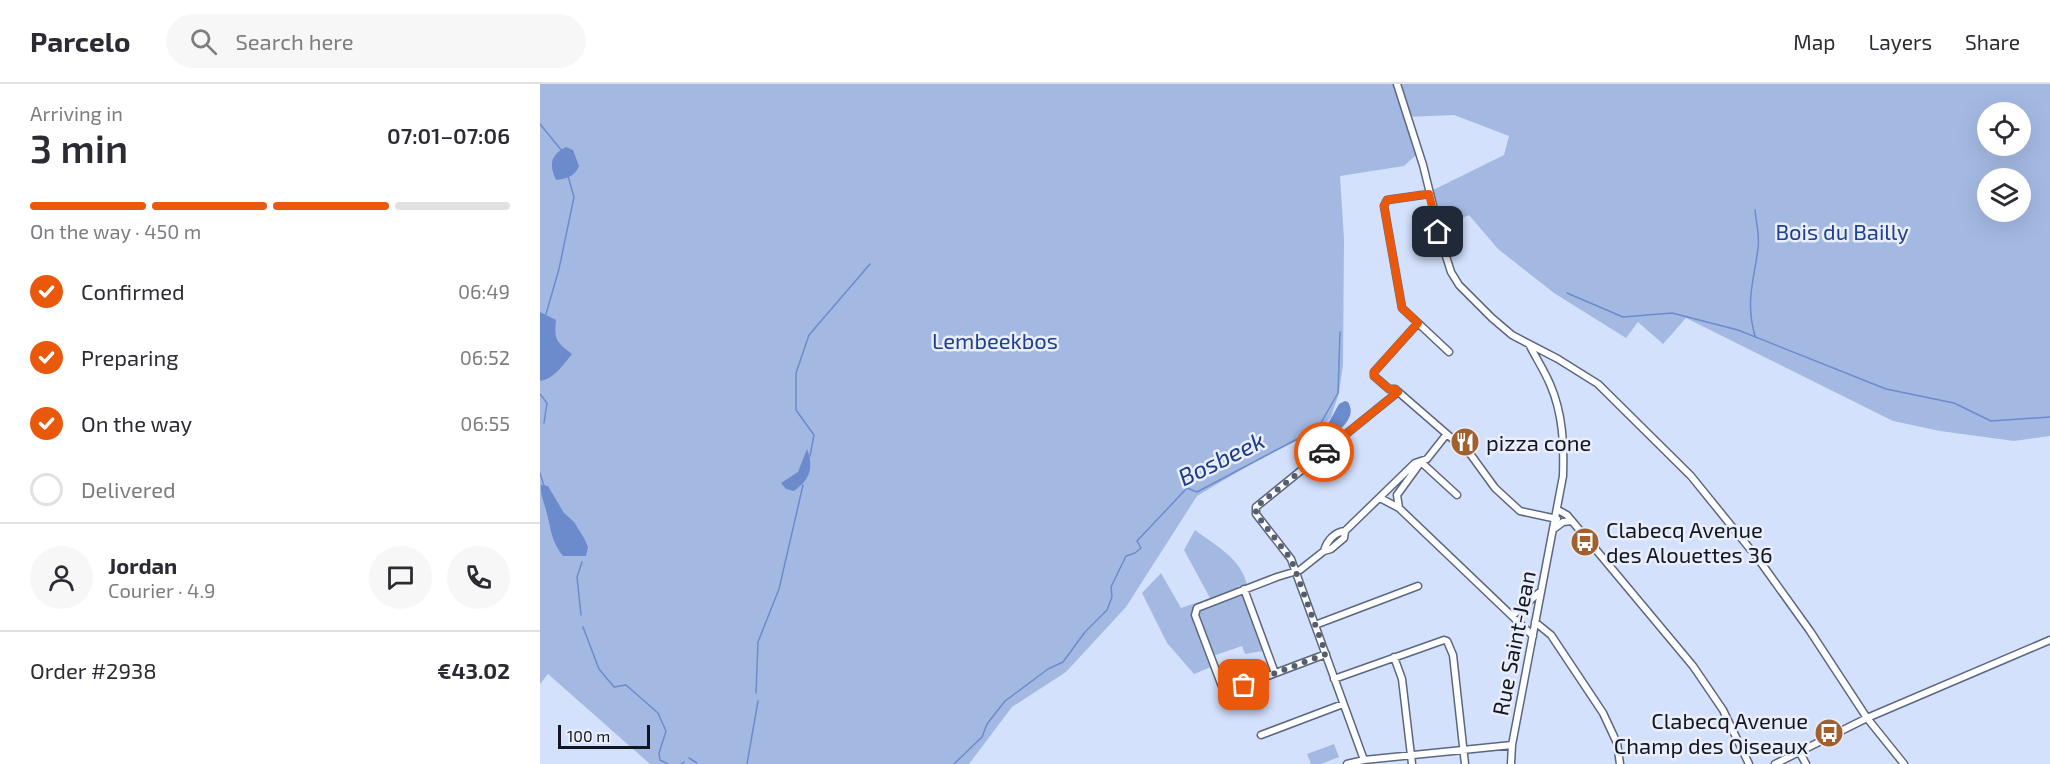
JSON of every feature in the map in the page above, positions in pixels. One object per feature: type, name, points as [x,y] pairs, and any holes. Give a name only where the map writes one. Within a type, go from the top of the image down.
[{"type":"street","name":"Rue Saint-Jean","points":[[1398,84],[1423,165],[1451,272],[1459,285],[1492,318],[1512,335],[1530,346],[1550,385],[1563,430],[1563,476],[1557,519],[1535,622],[1512,745],[1511,764]]},
{"type":"street","points":[[1429,194],[1387,200],[1384,206],[1402,308],[1449,352]]},
{"type":"street","points":[[1418,323],[1374,372],[1374,376],[1389,389],[1395,389],[1471,455],[1496,488],[1520,511],[1557,519]]},
{"type":"street","points":[[1530,346],[1598,384],[1704,490],[1784,594],[1867,718],[1904,764]]},
{"type":"street","points":[[1364,760],[1289,555],[1256,514],[1256,507],[1398,392]]},
{"type":"street","points":[[1326,654],[1228,691],[1223,689],[1195,615],[1197,608],[1296,572],[1324,550],[1326,543],[1339,532],[1346,531],[1414,463],[1427,459],[1446,435]]},
{"type":"street","points":[[1397,495],[1421,462]]},
{"type":"street","points":[[1421,462],[1457,495]]},
{"type":"street","points":[[1389,488],[1397,495],[1399,508]]},
{"type":"street","points":[[1380,498],[1399,508],[1533,636]]},
{"type":"street","points":[[1558,510],[1567,515],[1693,666],[1723,710],[1749,764]]},
{"type":"street","points":[[1555,528],[1563,522],[1572,521]]},
{"type":"street","points":[[1315,625],[1419,586]]},
{"type":"street","points":[[1244,589],[1275,673]]},
{"type":"street","points":[[1512,616],[1542,591]]},
{"type":"street","points":[[1535,622],[1551,635],[1603,713],[1617,743],[1620,764]]},
{"type":"street","points":[[1334,679],[1447,640],[1453,655],[1465,764]]},
{"type":"street","points":[[1775,764],[1867,718],[2050,640]]},
{"type":"street","points":[[1394,657],[1402,679],[1412,764]]},
{"type":"street","points":[[1261,735],[1343,704]]},
{"type":"street","points":[[1348,764],[1364,760],[1512,745]]},
{"type":"street","points":[[1800,753],[1806,764]]},
{"type":"green space","name":"Lembeekbos","points":[[540,84],[2050,84],[2050,436],[2014,441],[1940,431],[1893,421],[1686,318],[1663,344],[1638,322],[1626,338],[1554,293],[1498,249],[1469,215],[1442,228],[1431,191],[1504,155],[1509,136],[1454,115],[1406,117],[1416,155],[1404,166],[1340,176],[1344,239],[1343,365],[1339,393],[1331,417],[1319,430],[1258,460],[1197,496],[1126,607],[1066,672],[1012,707],[969,764],[650,764],[548,674],[540,684]]},
{"type":"green space","points":[[1195,530],[1227,553],[1239,567],[1247,585],[1240,588],[1263,651],[1245,654],[1242,646],[1213,656],[1211,667],[1194,674],[1167,643],[1142,593],[1161,573],[1181,608],[1210,598],[1184,550]]},
{"type":"green space","points":[[1334,744],[1339,757],[1321,764],[1311,764],[1307,754]]},
{"type":"shaded area","points":[[566,147],[573,150],[579,166],[570,176],[556,180],[552,170],[552,161],[557,153]]},
{"type":"shaded area","points":[[540,312],[556,320],[557,340],[572,354],[554,374],[540,381]]},
{"type":"shaded area","points":[[1345,401],[1350,407],[1350,417],[1332,437],[1326,437],[1324,431],[1339,404]]},
{"type":"shaded area","points":[[807,449],[810,467],[807,478],[794,491],[786,489],[781,483],[798,472]]},
{"type":"shaded area","points":[[541,485],[548,486],[564,513],[574,522],[588,547],[586,556],[563,556],[559,551],[551,531]]},
{"type":"waterway","points":[[540,124],[562,151]]},
{"type":"waterway","points":[[546,314],[559,269],[574,197],[568,176]]},
{"type":"waterway","points":[[1755,210],[1758,243],[1750,301],[1755,336]]},
{"type":"waterway","points":[[810,456],[814,435],[796,410],[796,373],[809,335],[870,264]]},
{"type":"waterway","points":[[1567,293],[1623,317],[1672,313],[1738,330],[1886,389],[1954,403],[1991,421],[2050,417]]},
{"type":"waterway","name":"Bosbeek","points":[[954,764],[982,737],[987,724],[1005,701],[1048,669],[1063,662],[1085,632],[1107,610],[1112,597],[1111,587],[1126,556],[1141,548],[1137,541],[1187,488],[1197,492],[1318,428],[1338,393],[1340,332]]},
{"type":"waterway","points":[[540,394],[547,403],[544,423]]},
{"type":"waterway","points":[[540,473],[544,486]]},
{"type":"waterway","points":[[756,693],[758,642],[779,589],[803,485]]},
{"type":"waterway","points":[[581,615],[577,577],[582,562]]},
{"type":"waterway","points":[[583,627],[599,669],[614,687],[626,685],[658,713],[666,731],[659,753],[660,760],[668,764]]},
{"type":"waterway","points":[[747,764],[758,701]]},
{"type":"waterway","points":[[689,758],[697,763]]},
{"type":"way so far","points":[[1244,685],[1326,654],[1291,559],[1256,514],[1256,507],[1324,452]]},
{"type":"place","name":"pizza cone","points":[[1465,442]]},
{"type":"place","name":"Clabecq Avenue des Alouettes 36","points":[[1585,542]]},
{"type":"place","name":"Clabecq Avenue Champ des Oiseaux","points":[[1829,733]]},
{"type":"route","points":[[1324,452],[1398,392],[1395,389],[1389,389],[1374,376],[1374,372],[1418,323],[1402,308],[1384,206],[1387,200],[1429,194],[1438,232]]},
{"type":"park label","name":"Bois du Bailly","points":[[1842,231]]}]
